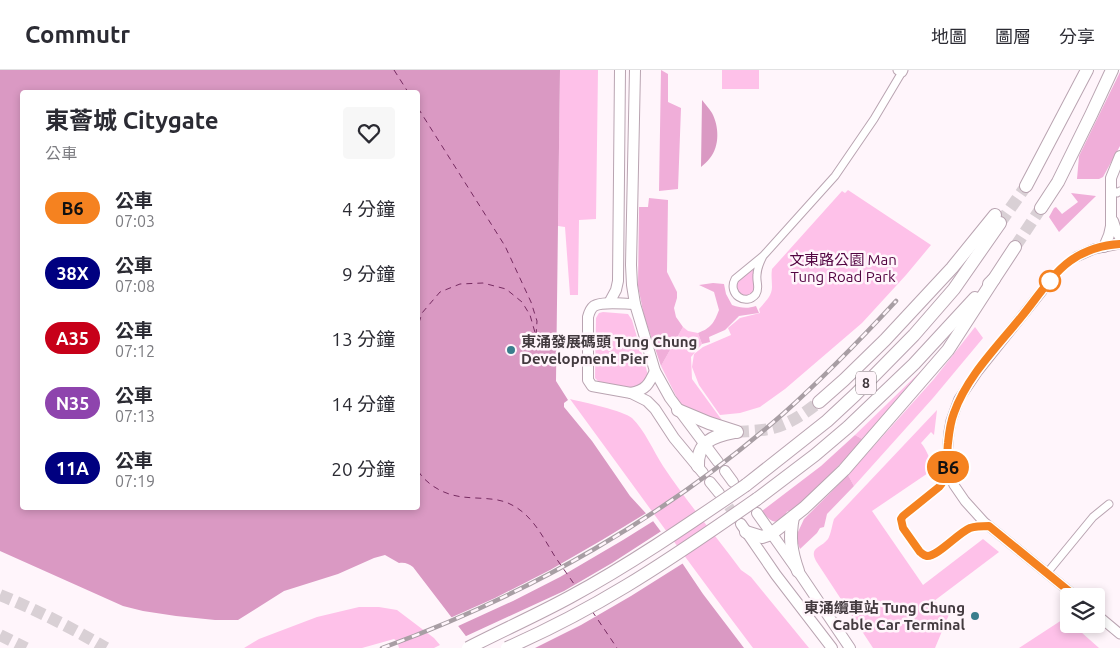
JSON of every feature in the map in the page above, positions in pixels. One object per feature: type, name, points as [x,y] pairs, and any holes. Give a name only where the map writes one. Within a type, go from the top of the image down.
[{"type":"highway","points":[[1024,184],[1046,149],[1087,70]]},
{"type":"highway","points":[[1041,208],[1058,182],[1112,70]]},
{"type":"highway","name":"8","points":[[468,648],[617,571],[746,485],[827,421],[908,340],[954,289],[997,219],[901,323],[844,380],[819,402]]},
{"type":"highway","name":"8","points":[[507,648],[626,586],[757,499],[815,456],[914,364],[994,279],[1015,247]]},
{"type":"highway","points":[[743,528],[762,537],[771,534],[793,517],[844,470],[942,357],[994,279]]},
{"type":"highway","points":[[678,410],[736,432],[716,436],[704,445],[698,455],[700,470]]},
{"type":"highway","points":[[793,517],[790,540],[793,558],[798,570]]},
{"type":"main road","points":[[609,303],[616,290],[618,281],[620,70]]},
{"type":"main road","points":[[635,70],[631,265],[635,304],[655,371],[662,385],[678,410],[718,462]]},
{"type":"main road","points":[[1104,247],[1109,235],[1115,190],[1111,178],[1120,156]]},
{"type":"main road","points":[[1111,210],[1114,226],[1120,237]]},
{"type":"main road","points":[[635,304],[609,303],[595,305],[589,312],[588,380],[592,386],[632,393],[651,405],[700,470]]},
{"type":"main road","points":[[632,393],[640,391],[646,386],[655,371]]},
{"type":"main road","points":[[725,471],[733,482]]},
{"type":"main road","points":[[710,482],[718,493]]},
{"type":"main road","points":[[757,513],[850,648]]},
{"type":"main road","points":[[743,528],[832,648]]},
{"type":"street","points":[[763,256],[757,273],[757,292],[748,299],[738,297],[733,289],[735,279],[763,256],[835,176],[885,101],[901,71]]},
{"type":"street","points":[[1076,257],[1104,247],[1120,244]]},
{"type":"street","points":[[1042,291],[964,391],[954,410],[951,421],[948,466],[952,480],[965,501],[984,522],[1065,588]]},
{"type":"street","points":[[1047,573],[1093,516],[1110,504]]},
{"type":"street","points":[[1105,622],[1120,634]]},
{"type":"green space","points":[[560,70],[598,70],[596,219],[579,220],[578,295],[570,295],[565,227],[558,226]]},
{"type":"green space","points":[[722,70],[759,70],[759,89],[722,89]]},
{"type":"green space","name":"文東路公園 Man Tung Road Park","points":[[848,190],[931,245],[862,323],[785,389],[760,407],[740,413],[720,415],[699,385],[692,367],[694,354],[703,347],[731,335],[728,328],[740,318],[760,313],[759,309],[768,299],[772,290],[772,269],[842,191],[845,193]]},
{"type":"green space","points":[[755,267],[755,291],[750,296],[742,296],[736,290],[737,282]]},
{"type":"green space","points":[[599,313],[628,314],[632,320],[648,375],[645,383],[634,389],[600,383],[595,378],[596,318]]},
{"type":"green space","points":[[683,327],[688,331],[698,333],[702,344],[691,357],[692,379],[724,423],[693,413],[679,402],[661,366]]},
{"type":"green space","points":[[975,327],[983,338],[933,398],[854,486],[848,475],[934,379]]},
{"type":"green space","points":[[922,371],[864,440],[855,435],[920,372]]},
{"type":"green space","points":[[570,399],[593,404],[632,418],[645,434],[672,479],[741,570],[751,577],[809,648],[753,648]]},
{"type":"green space","points":[[937,410],[934,435],[931,432],[921,443],[934,469],[872,511],[923,585],[983,539],[999,552],[934,601],[950,612],[935,648],[873,648],[816,561],[814,553],[816,548],[828,539],[834,519]]},
{"type":"green space","points":[[359,607],[379,607],[397,610],[434,638],[440,645],[434,648],[399,648],[397,641],[394,639],[362,648],[244,648],[259,639],[317,617]]},
{"type":"green space","points":[[1060,621],[1060,633],[1082,633],[1099,648],[1019,648]]},
{"type":"shaded area","points":[[0,70],[560,70],[556,381],[568,400],[564,403],[564,407],[592,441],[630,496],[662,533],[703,594],[744,648],[475,648],[413,567],[399,563],[385,555],[338,574],[284,591],[238,620],[176,616],[123,606],[0,551]]},
{"type":"shaded area","points":[[661,70],[668,74],[668,102],[681,108],[678,189],[659,191]]},
{"type":"shaded area","points":[[1120,72],[1120,146],[1103,177],[1099,179],[1077,179],[1079,156]]},
{"type":"shaded area","points":[[702,100],[714,118],[717,142],[713,153],[701,167]]},
{"type":"shaded area","points":[[1071,193],[1096,196],[1059,232],[1049,217],[1054,208],[1056,207],[1062,214],[1078,202]]},
{"type":"shaded area","points":[[649,198],[668,200],[667,272],[677,292],[674,308],[676,317],[683,327],[661,366],[644,316],[638,286],[639,207],[648,207]]},
{"type":"shaded area","points":[[724,284],[726,294],[732,305],[744,308],[756,306],[759,313],[739,316],[725,330],[709,337],[710,342],[702,344],[698,333],[711,325],[719,310],[714,292],[699,285]]},
{"type":"shaded area","points":[[855,435],[864,440],[793,513],[788,511],[786,513],[787,517],[783,520],[776,522],[770,520],[762,511],[821,466]]},
{"type":"shaded area","points":[[848,475],[854,486],[827,514],[824,527],[820,528],[800,549],[797,541],[798,532],[804,519]]},
{"type":"pier","points":[[648,512],[655,520],[560,577],[456,627],[450,618],[550,570]]},
{"type":"pier","points":[[663,530],[685,562],[581,625],[535,648],[472,648],[464,637],[564,591]]},
{"type":"ferry route","points":[[394,70],[407,90]]},
{"type":"ferry route","points":[[420,111],[505,246],[531,302],[537,321],[536,336],[530,315],[522,302],[506,289],[483,283],[460,284],[440,292],[422,313],[420,320]]},
{"type":"ferry route","points":[[420,474],[443,492],[463,497],[507,502],[519,509],[531,520],[576,587]]},
{"type":"ferry route","points":[[592,611],[617,648]]},
{"type":"tunnel","points":[[1000,223],[1026,186]]},
{"type":"tunnel","points":[[1015,247],[1041,208]]},
{"type":"tunnel","points":[[1042,291],[1062,268],[1076,257]]},
{"type":"tunnel","points":[[737,432],[764,430],[780,426],[819,402]]},
{"type":"tunnel","points":[[720,494],[741,524]]},
{"type":"tunnel","points":[[0,595],[54,620],[106,648]]},
{"type":"tunnel","points":[[0,635],[26,648]]},
{"type":"railway","points":[[382,648],[436,627],[543,578],[644,519],[692,486],[784,413],[896,301]]},
{"type":"bus line","name":"B6","points":[[1065,588],[989,526],[970,528],[928,556],[920,552],[903,528],[901,519],[944,481],[948,466],[949,432],[954,410],[964,391],[984,363],[1068,262],[1094,250],[1120,244]]},
{"type":"place","name":"東涌發展碼頭 Tung Chung Development Pier","points":[[511,350]]},
{"type":"place","name":"東涌纜車站 Tung Chung Cable Car Terminal","points":[[975,616]]}]
